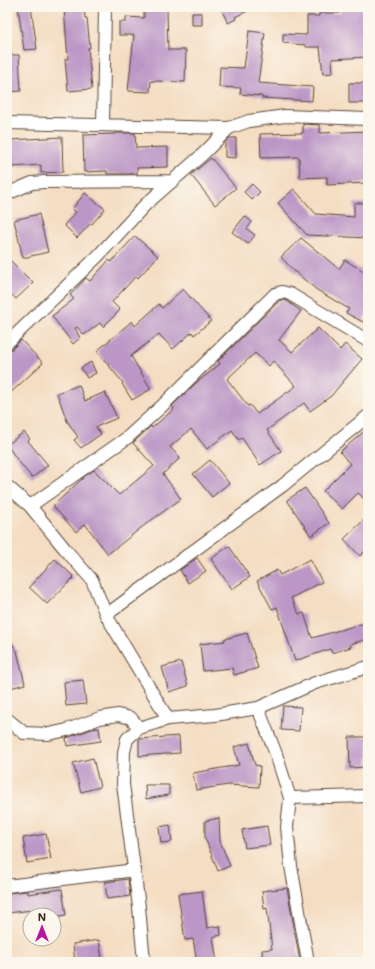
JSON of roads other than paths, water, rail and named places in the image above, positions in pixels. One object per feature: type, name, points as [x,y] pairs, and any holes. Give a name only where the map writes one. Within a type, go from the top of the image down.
[{"type":"street","points":[[103,125],[105,7]]},
{"type":"street","points":[[7,124],[229,128],[249,121],[285,116],[368,120]]},
{"type":"street","points":[[7,343],[97,257],[145,205],[202,155],[229,128]]},
{"type":"street","points":[[7,194],[32,183],[44,182],[173,181]]},
{"type":"street","points":[[30,506],[127,438],[162,406],[275,294],[282,292],[290,294],[368,341]]},
{"type":"street","points":[[106,616],[282,486],[368,416]]},
{"type":"street","points":[[7,486],[30,506],[92,580],[106,616],[168,719]]},
{"type":"street","points":[[144,962],[135,870],[123,784],[124,752],[127,739],[140,728],[168,719],[216,715],[258,708],[315,683],[368,667]]},
{"type":"street","points":[[258,708],[276,754],[290,798],[287,827],[291,866],[308,962]]},
{"type":"street","points":[[7,719],[24,733],[49,734],[67,730],[100,718],[118,716],[131,718],[140,728]]},
{"type":"street","points":[[290,798],[368,796]]},
{"type":"street","points":[[7,886],[135,870]]}]
